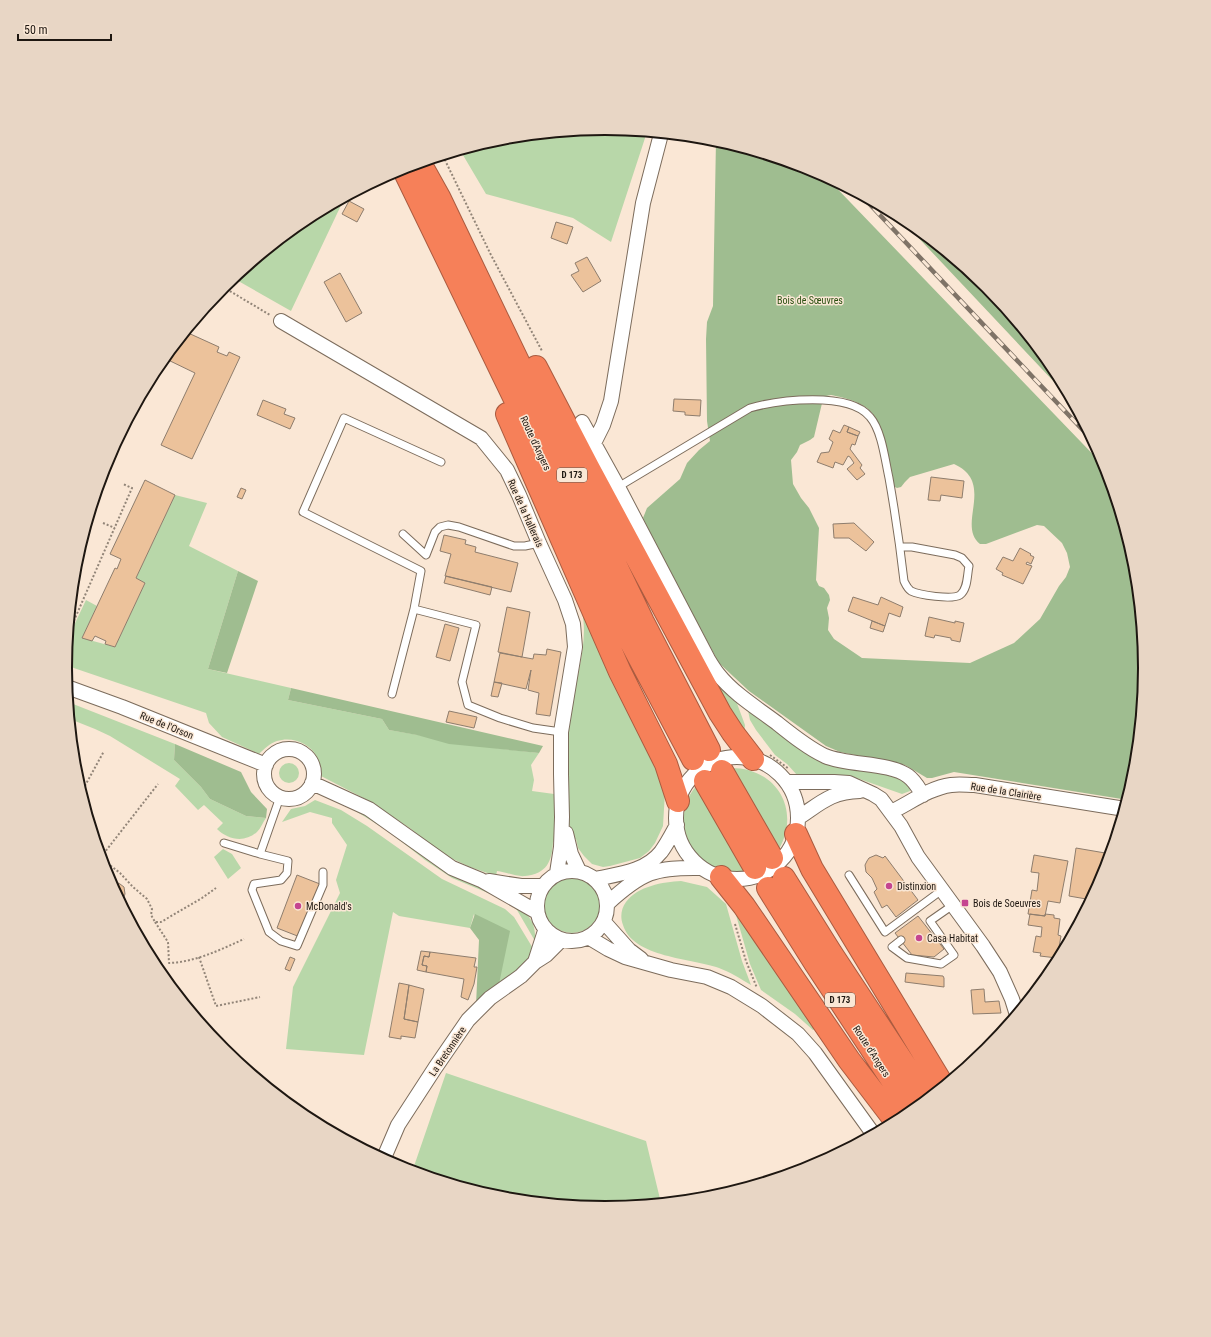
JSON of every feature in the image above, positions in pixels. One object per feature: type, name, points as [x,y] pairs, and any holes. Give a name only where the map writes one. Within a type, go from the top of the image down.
[{"type":"highway","name":"Route d'Angers","points":[[406,174],[531,431],[625,631],[701,754],[643,622],[439,197],[423,168]]},
{"type":"highway","points":[[439,197],[456,212],[588,467],[712,699],[732,733],[753,759]]},
{"type":"highway","points":[[472,311],[477,339],[494,386],[620,672],[666,764],[678,801]]},
{"type":"highway","points":[[714,776],[764,863]]},
{"type":"highway","points":[[797,826],[812,869],[941,1083]]},
{"type":"highway","points":[[721,877],[744,906],[850,1060],[893,1118]]},
{"type":"highway","name":"Route d'Angers","points":[[909,1107],[828,982],[776,883],[831,953],[925,1096]]},
{"type":"street","points":[[594,442],[603,425],[611,401],[643,203],[661,138]]},
{"type":"street","name":"Rue de la Hallerais","points":[[281,321],[482,438],[507,470],[565,600],[573,624],[575,647],[561,732],[562,817],[561,847],[557,873]]},
{"type":"street","points":[[582,422],[618,487],[708,659],[718,674],[727,683],[786,730],[816,751],[832,759],[900,771],[914,781],[923,795]]},
{"type":"street","name":"Rue de l'Orson","points":[[73,689],[122,707],[266,765]]},
{"type":"street","points":[[292,750],[298,751],[312,764],[314,770],[312,783],[309,789],[299,797],[286,799],[274,794],[266,784],[264,771],[266,765],[274,755],[279,752],[292,750]]},
{"type":"street","points":[[595,879],[628,872],[644,866],[652,861],[665,846],[676,825],[678,801],[688,782],[702,767],[714,761],[742,758],[753,759],[777,771],[787,782],[795,797],[797,808],[797,826],[789,848],[779,861],[767,870],[753,876],[739,879],[721,877],[701,868],[691,859],[684,849],[676,825]]},
{"type":"street","points":[[787,782],[848,783],[881,799],[901,826],[918,857],[1000,972],[1015,1010]]},
{"type":"street","points":[[312,783],[369,809],[452,868],[481,880],[537,912]]},
{"type":"street","name":"Rue de la Clairière","points":[[891,812],[923,795],[949,785],[960,784],[975,785],[1121,808]]},
{"type":"street","points":[[797,826],[831,796],[847,791],[865,790]]},
{"type":"street","name":"Rue de la Hallerais","points":[[562,817],[571,854],[579,871]]},
{"type":"street","points":[[608,903],[626,886],[644,875],[667,868],[701,868]]},
{"type":"street","points":[[567,870],[579,871],[585,872],[595,879],[602,887],[608,903],[604,922],[594,933],[584,939],[571,942],[561,940],[545,931],[537,912],[537,902],[542,886],[548,878],[567,870]]},
{"type":"street","points":[[481,880],[522,886],[542,886]]},
{"type":"street","points":[[604,922],[629,950],[646,963]]},
{"type":"street","name":"La Bretonnière","points":[[535,962],[545,931]]},
{"type":"street","points":[[588,937],[625,957],[707,977],[731,987],[768,1010],[798,1034],[815,1053],[871,1131]]},
{"type":"street","name":"La Bretonnière","points":[[386,1154],[398,1125],[468,1020],[490,998],[521,976],[561,940]]},
{"type":"lane","points":[[618,487],[750,408],[768,403],[796,399],[830,401],[846,404],[861,409],[870,417],[877,428],[884,454],[900,547],[904,581],[907,587],[911,591],[921,594],[951,598],[959,596],[966,587],[968,566],[962,558],[955,555],[912,547],[900,547]]},
{"type":"lane","points":[[392,694],[414,609],[421,571],[303,512],[344,418],[441,462]]},
{"type":"lane","points":[[403,534],[426,555],[435,532],[440,527],[448,525],[459,527],[514,546],[525,546],[539,543]]},
{"type":"lane","points":[[414,609],[476,625],[462,682],[468,705],[500,718],[533,728],[561,732]]},
{"type":"lane","points":[[260,854],[280,797]]},
{"type":"lane","points":[[224,842],[236,847],[288,861],[287,873],[281,880],[254,884],[252,890],[269,932],[281,941],[297,946],[323,884],[323,872]]},
{"type":"lane","points":[[849,875],[885,932],[942,890]]},
{"type":"lane","points":[[901,940],[892,947],[907,958],[941,964],[954,955],[927,922],[953,905]]},
{"type":"path","points":[[445,160],[491,255],[545,357]]},
{"type":"path","points":[[229,290],[281,321]]},
{"type":"path","points":[[75,619],[132,488],[122,484]]},
{"type":"path","points":[[103,523],[114,528]]},
{"type":"path","points":[[85,786],[104,751]]},
{"type":"path","points":[[105,852],[158,784]]},
{"type":"path","points":[[110,864],[147,899],[152,909],[151,915],[154,922],[168,942],[169,963],[181,962],[213,953],[244,940]]},
{"type":"path","points":[[154,922],[161,922],[216,888]]},
{"type":"path","points":[[199,957],[216,1006],[260,997]]},
{"type":"green space","points":[[606,135],[645,137],[611,242],[573,218],[486,194],[463,154],[501,145],[571,136]]},
{"type":"green space","name":"Bois de Sœuvres","points":[[716,146],[777,163],[837,188],[1094,456],[1111,497],[1121,530],[1129,564],[1138,634],[1138,703],[1129,773],[1123,799],[954,772],[927,778],[905,765],[840,752],[826,746],[749,691],[719,663],[659,552],[643,518],[647,508],[680,479],[687,463],[710,441],[707,421],[707,322],[713,306]],"holes":[[[831,395],[848,399],[865,406],[873,414],[882,438],[893,486],[897,488],[901,487],[910,477],[954,464],[966,472],[972,482],[974,493],[972,526],[974,536],[980,544],[986,544],[1037,525],[1044,526],[1062,543],[1067,553],[1070,567],[1066,577],[1059,586],[1040,619],[1014,643],[970,663],[862,658],[834,639],[828,630],[829,618],[827,608],[830,600],[829,595],[824,588],[819,586],[816,580],[819,528],[809,508],[793,484],[791,460],[800,445],[814,437],[823,399],[826,396]]]},
{"type":"green space","points":[[341,205],[291,311],[239,281],[281,245]]},
{"type":"green space","points":[[915,235],[957,267],[983,291],[1029,344],[1058,386]]},
{"type":"green space","points":[[175,495],[207,503],[189,546],[238,571],[208,669],[291,688],[288,700],[382,719],[389,730],[496,748],[539,753],[531,765],[534,780],[532,791],[554,794],[556,840],[553,842],[550,861],[539,873],[522,876],[497,871],[496,876],[470,867],[442,854],[411,829],[371,802],[321,776],[317,757],[305,744],[289,739],[277,741],[265,748],[259,754],[222,737],[209,723],[206,713],[72,667],[74,625],[86,600],[97,606],[82,638],[115,647],[145,583],[136,578]]},
{"type":"green space","points":[[238,571],[258,581],[227,673],[208,669]]},
{"type":"green space","points":[[585,610],[661,767],[665,792],[663,826],[655,843],[649,851],[640,858],[603,867],[592,864],[584,856],[578,848],[576,839],[571,839],[569,824],[567,759],[569,726],[583,649],[584,624],[582,612]]},
{"type":"green space","points":[[714,678],[735,698],[745,725],[744,736],[714,688]]},
{"type":"green space","points":[[291,688],[543,746],[539,753],[449,744],[417,735],[389,730],[382,719],[288,700]]},
{"type":"green space","points":[[73,704],[175,744],[174,760],[201,787],[210,799],[246,816],[266,818],[260,829],[247,838],[242,839],[231,838],[221,833],[217,829],[223,823],[204,805],[198,810],[175,786],[180,779],[110,736],[75,721]]},
{"type":"green space","points":[[747,706],[781,734],[887,773],[909,784],[910,791],[902,794],[851,776],[797,775],[787,764],[775,755],[756,730],[750,720]]},
{"type":"green space","points":[[175,744],[241,772],[251,792],[267,809],[266,818],[246,816],[210,799],[201,787],[174,760]]},
{"type":"green space","points":[[289,763],[296,766],[299,773],[296,780],[289,783],[282,780],[279,773],[282,766]]},
{"type":"green space","points":[[731,768],[747,770],[761,775],[772,783],[780,794],[786,806],[787,820],[785,834],[779,849]]},
{"type":"green space","points":[[699,783],[749,871],[733,872],[716,868],[706,863],[698,856],[692,847],[684,827],[684,815],[688,798]]},
{"type":"green space","points":[[315,800],[341,810],[367,826],[442,879],[505,909],[514,917],[534,950],[528,963],[499,984],[474,914],[470,928],[399,916],[393,912],[364,1055],[286,1049],[293,987],[340,893],[336,880],[347,845],[332,823],[332,818],[310,812],[282,822],[291,809],[305,806]]},
{"type":"green space","points":[[341,800],[493,892],[493,895],[452,878],[425,860],[388,831],[349,807]]},
{"type":"green space","points":[[223,849],[232,854],[241,868],[228,879],[214,857]]},
{"type":"green space","points":[[566,877],[578,877],[588,881],[596,889],[600,899],[600,911],[596,921],[588,929],[578,933],[566,933],[556,929],[548,921],[544,911],[544,899],[548,889],[556,881]]},
{"type":"green space","points":[[681,881],[707,887],[726,904],[742,961],[751,985],[719,968],[665,955],[651,950],[638,944],[629,936],[623,925],[621,916],[626,902],[637,892],[651,886],[666,882]]},
{"type":"green space","points":[[499,896],[525,912],[533,924],[535,941],[517,910],[510,904],[498,899]]},
{"type":"green space","points":[[732,901],[819,1027],[813,1030],[795,1014],[761,990],[750,964]]},
{"type":"green space","points":[[475,914],[510,931],[499,984],[476,1005],[479,940],[470,928]]},
{"type":"green space","points":[[446,1073],[646,1141],[660,1199],[606,1202],[571,1201],[536,1197],[501,1192],[467,1184],[414,1166]]},
{"type":"building","points":[[349,201],[364,209],[357,222],[342,214]]},
{"type":"building","points":[[556,222],[573,227],[567,244],[551,238]]},
{"type":"building","points":[[587,257],[601,281],[583,292],[571,275],[579,271],[575,263]]},
{"type":"building","points":[[340,273],[362,313],[346,322],[324,282]]},
{"type":"building","points":[[190,334],[219,347],[217,352],[227,356],[229,352],[240,357],[192,459],[161,445],[195,373],[170,361]]},
{"type":"building","points":[[674,399],[701,400],[700,416],[685,415],[685,412],[673,411]]},
{"type":"building","points":[[263,400],[286,409],[284,414],[295,418],[290,429],[257,415]]},
{"type":"building","points":[[844,425],[849,427],[847,432],[858,436],[855,445],[852,444],[850,449],[862,465],[860,468],[865,474],[857,480],[847,469],[854,463],[848,456],[843,465],[835,462],[833,468],[817,462],[821,453],[829,452],[833,442],[829,439],[833,430],[840,433]]},
{"type":"building","points":[[849,427],[860,432],[858,436],[847,432]]},
{"type":"building","points":[[931,477],[964,481],[962,498],[941,495],[940,501],[928,500]]},
{"type":"building","points":[[145,480],[175,495],[136,578],[145,583],[115,647],[105,644],[106,641],[95,636],[92,641],[82,638],[115,568],[117,569],[121,559],[110,554]]},
{"type":"building","points":[[241,488],[246,490],[242,499],[237,497]]},
{"type":"building","points":[[854,523],[874,542],[866,551],[849,538],[834,538],[833,524]]},
{"type":"building","points":[[444,535],[466,540],[465,544],[476,547],[475,552],[518,563],[511,592],[445,576],[451,554],[440,551]]},
{"type":"building","points":[[1020,548],[1034,557],[1031,564],[1027,562],[1026,564],[1032,566],[1023,584],[1002,575],[1003,573],[996,569],[1003,557],[1013,561]]},
{"type":"building","points":[[446,576],[492,587],[490,595],[444,583]]},
{"type":"building","points":[[853,597],[878,605],[881,597],[903,607],[900,617],[889,613],[885,626],[848,611]]},
{"type":"building","points":[[507,607],[530,612],[522,657],[498,652]]},
{"type":"building","points":[[929,617],[955,623],[955,621],[964,623],[960,642],[951,640],[951,638],[935,635],[934,638],[925,636]]},
{"type":"building","points":[[872,621],[885,626],[883,632],[870,628]]},
{"type":"building","points":[[445,624],[459,628],[450,661],[436,657]]},
{"type":"building","points":[[547,649],[561,652],[550,716],[536,714],[539,693],[528,690],[531,670],[526,689],[494,682],[500,653],[533,659],[534,654],[546,655]]},
{"type":"building","points":[[494,682],[502,683],[498,697],[491,696]]},
{"type":"building","points":[[449,711],[477,717],[474,728],[446,722]]},
{"type":"building","points":[[1076,848],[1106,853],[1086,899],[1069,896]]},
{"type":"building","points":[[876,855],[883,858],[885,856],[918,900],[896,917],[887,905],[882,908],[874,892],[877,889],[872,878],[866,872],[865,865],[867,861],[869,858]]},
{"type":"building","points":[[1034,855],[1068,861],[1060,903],[1048,901],[1045,916],[1028,914],[1032,890],[1037,891],[1039,873],[1031,872]]},
{"type":"building","name":"McDonald's","points":[[297,875],[320,884],[300,937],[277,928]]},
{"type":"building","points":[[117,883],[124,887],[124,897]]},
{"type":"building","points":[[1030,914],[1045,916],[1045,914],[1054,915],[1054,918],[1060,919],[1058,935],[1061,936],[1058,950],[1054,958],[1040,956],[1041,953],[1033,952],[1036,936],[1041,937],[1042,927],[1028,925]]},
{"type":"building","points":[[918,916],[944,949],[934,957],[912,955],[895,933]]},
{"type":"building","points":[[421,951],[430,952],[429,957],[424,956],[422,965],[427,966],[426,972],[417,970]]},
{"type":"building","points":[[430,952],[476,958],[474,967],[477,967],[474,984],[468,1000],[461,997],[464,979],[426,972],[427,966],[422,965],[424,956],[429,957]]},
{"type":"building","points":[[290,957],[295,959],[290,971],[285,969]]},
{"type":"building","points":[[906,973],[943,976],[944,987],[905,982]]},
{"type":"building","points":[[399,983],[409,985],[404,1019],[418,1022],[415,1038],[401,1036],[401,1039],[389,1037]]},
{"type":"building","points":[[409,985],[424,989],[418,1022],[404,1019]]},
{"type":"building","points":[[984,989],[985,1002],[999,1001],[1001,1013],[973,1014],[971,990]]},
{"type":"railway","points":[[871,205],[1082,429]]},
{"type":"place","name":"Distinxion","points":[[889,886]]},
{"type":"place","name":"Bois de Soeuvres","points":[[965,903]]},
{"type":"place","name":"McDonald's","points":[[298,906]]},
{"type":"place","name":"Casa Habitat","points":[[919,938]]}]
